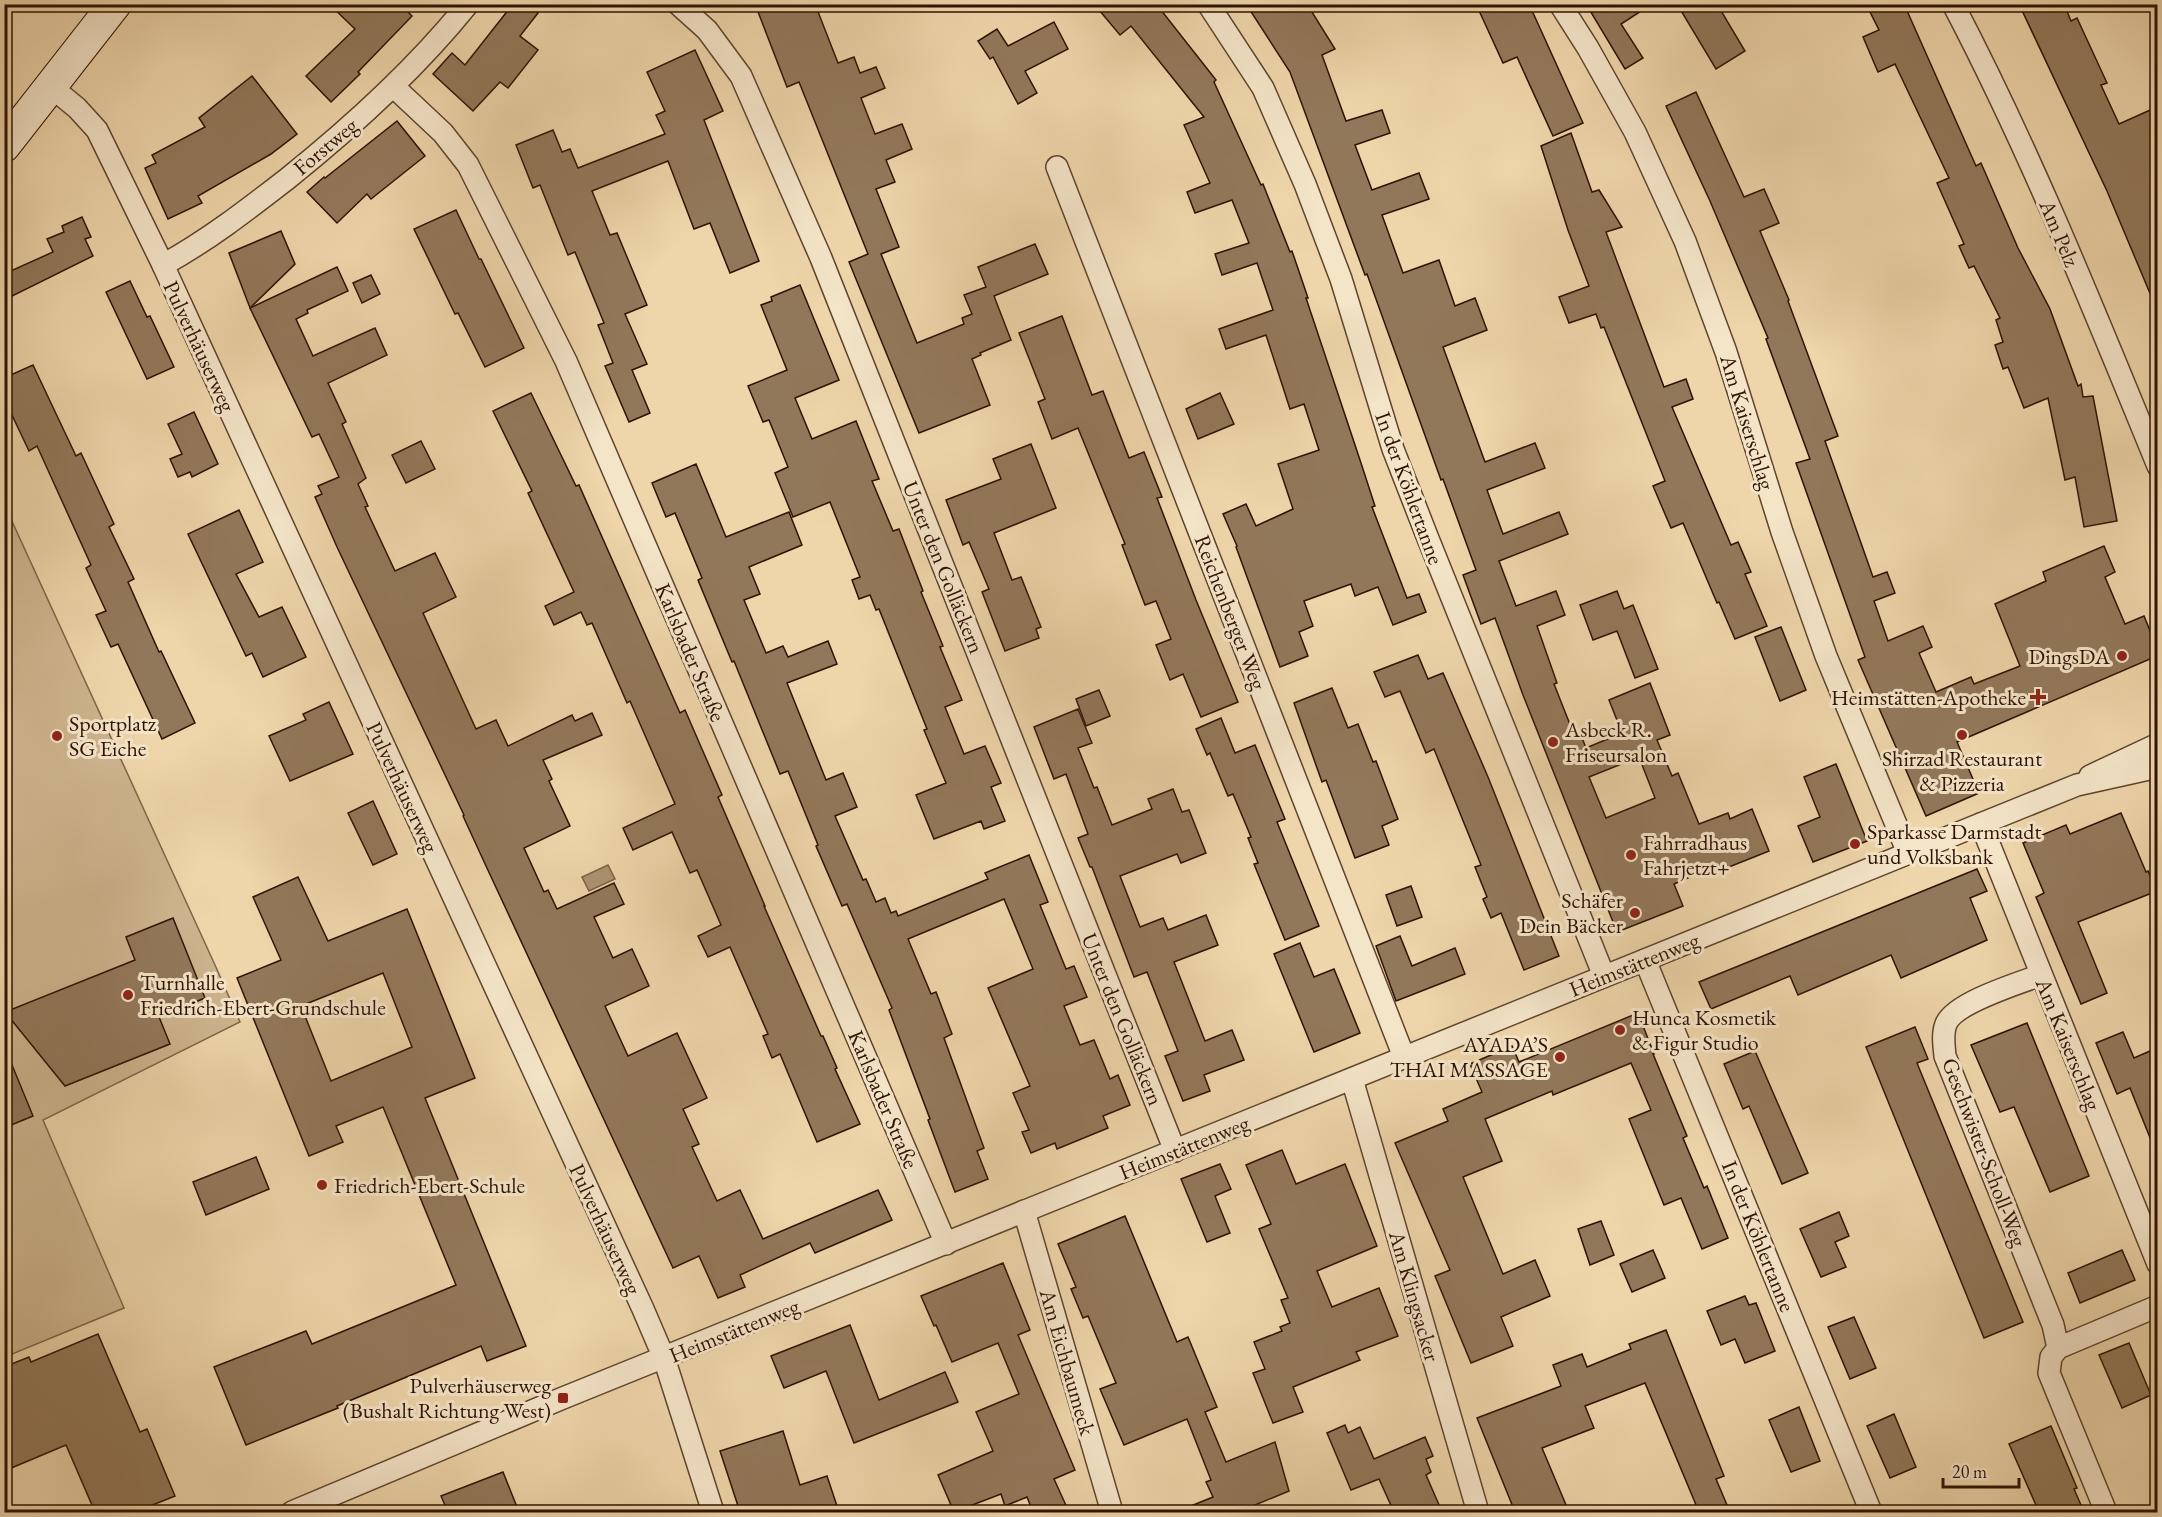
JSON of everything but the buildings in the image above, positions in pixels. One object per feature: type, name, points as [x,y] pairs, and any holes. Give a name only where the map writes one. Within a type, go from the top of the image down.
[{"type":"main road","points":[[4,146],[115,4]]},
{"type":"street","name":"Forstweg","points":[[163,265],[242,214],[315,156],[394,87],[468,4]]},
{"type":"street","name":"Unter den Golläckern","points":[[678,4],[707,30],[741,76],[821,258],[1175,1151]]},
{"type":"street","name":"In der Köhlertanne","points":[[1208,4],[1263,88],[1305,184],[1341,279],[1393,449],[1604,976]]},
{"type":"street","name":"Am Kaiserschlag","points":[[1560,4],[1588,48],[1635,132],[1685,241],[1726,352],[1782,532],[1826,656],[1908,854]]},
{"type":"street","name":"Am Pelz","points":[[1953,4],[2048,205],[2157,466]]},
{"type":"street","name":"Pulverhäuserweg","points":[[50,86],[77,108],[97,130],[163,265],[664,1358],[713,1512]]},
{"type":"street","name":"Karlsbader Straße","points":[[394,87],[443,133],[468,165],[566,361],[946,1244]]},
{"type":"street","name":"Reichenberger Weg","points":[[1057,167],[1404,1058]]},
{"type":"street","name":"Heimstättenweg","points":[[2077,784],[2098,770],[2157,744]]},
{"type":"street","name":"Heimstättenweg","points":[[292,1512],[1024,1211],[2077,784],[2157,767]]},
{"type":"street","name":"Am Kaiserschlag","points":[[1981,824],[2157,1264]]},
{"type":"street","name":"In der Köhlertanne","points":[[1646,960],[1871,1512]]},
{"type":"street","name":"Geschwister-Scholl-Weg","points":[[2041,975],[1963,1006],[1947,1022],[1943,1038],[1945,1056],[2053,1325],[2058,1348]]},
{"type":"street","name":"Am Klingsacker","points":[[1352,1079],[1478,1512]]},
{"type":"street","name":"Am Eichbaumeck","points":[[1024,1211],[1112,1512]]},
{"type":"street","points":[[2106,1512],[2049,1373],[2051,1358],[2058,1348],[2157,1306]]},
{"type":"shaded area","name":"Sportplatz SG Eiche","points":[[5,506],[240,1022],[43,1120],[124,1308],[5,1357]]},
{"type":"shaded area","points":[[608,865],[615,879],[589,891],[582,877]]},
{"type":"place","name":"DingsDA","points":[[2122,656]]},
{"type":"place","name":"Heimstätten-Apotheke","points":[[2038,697]]},
{"type":"place","name":"Shirzad Restaurant & Pizzeria","points":[[1962,735]]},
{"type":"place","name":"Sportplatz SG Eiche","points":[[57,736]]},
{"type":"place","name":"Asbeck R. Friseursalon","points":[[1553,742]]},
{"type":"place","name":"Sparkasse Darmstadt und Volksbank","points":[[1855,844]]},
{"type":"place","name":"Fahrradhaus Fahrjetzt+","points":[[1631,855]]},
{"type":"place","name":"Schäfer Dein Bäcker","points":[[1635,913]]},
{"type":"place","name":"Turnhalle Friedrich-Ebert-Grundschule","points":[[128,995]]},
{"type":"place","name":"Hunca Kosmetik & Figur Studio","points":[[1620,1030]]},
{"type":"place","name":"AYADA’S THAI MASSAGE","points":[[1560,1057]]},
{"type":"place","name":"Friedrich-Ebert-Schule","points":[[322,1185]]},
{"type":"place","name":"Pulverhäuserweg (Bushalt Richtung West)","points":[[563,1398]]}]
